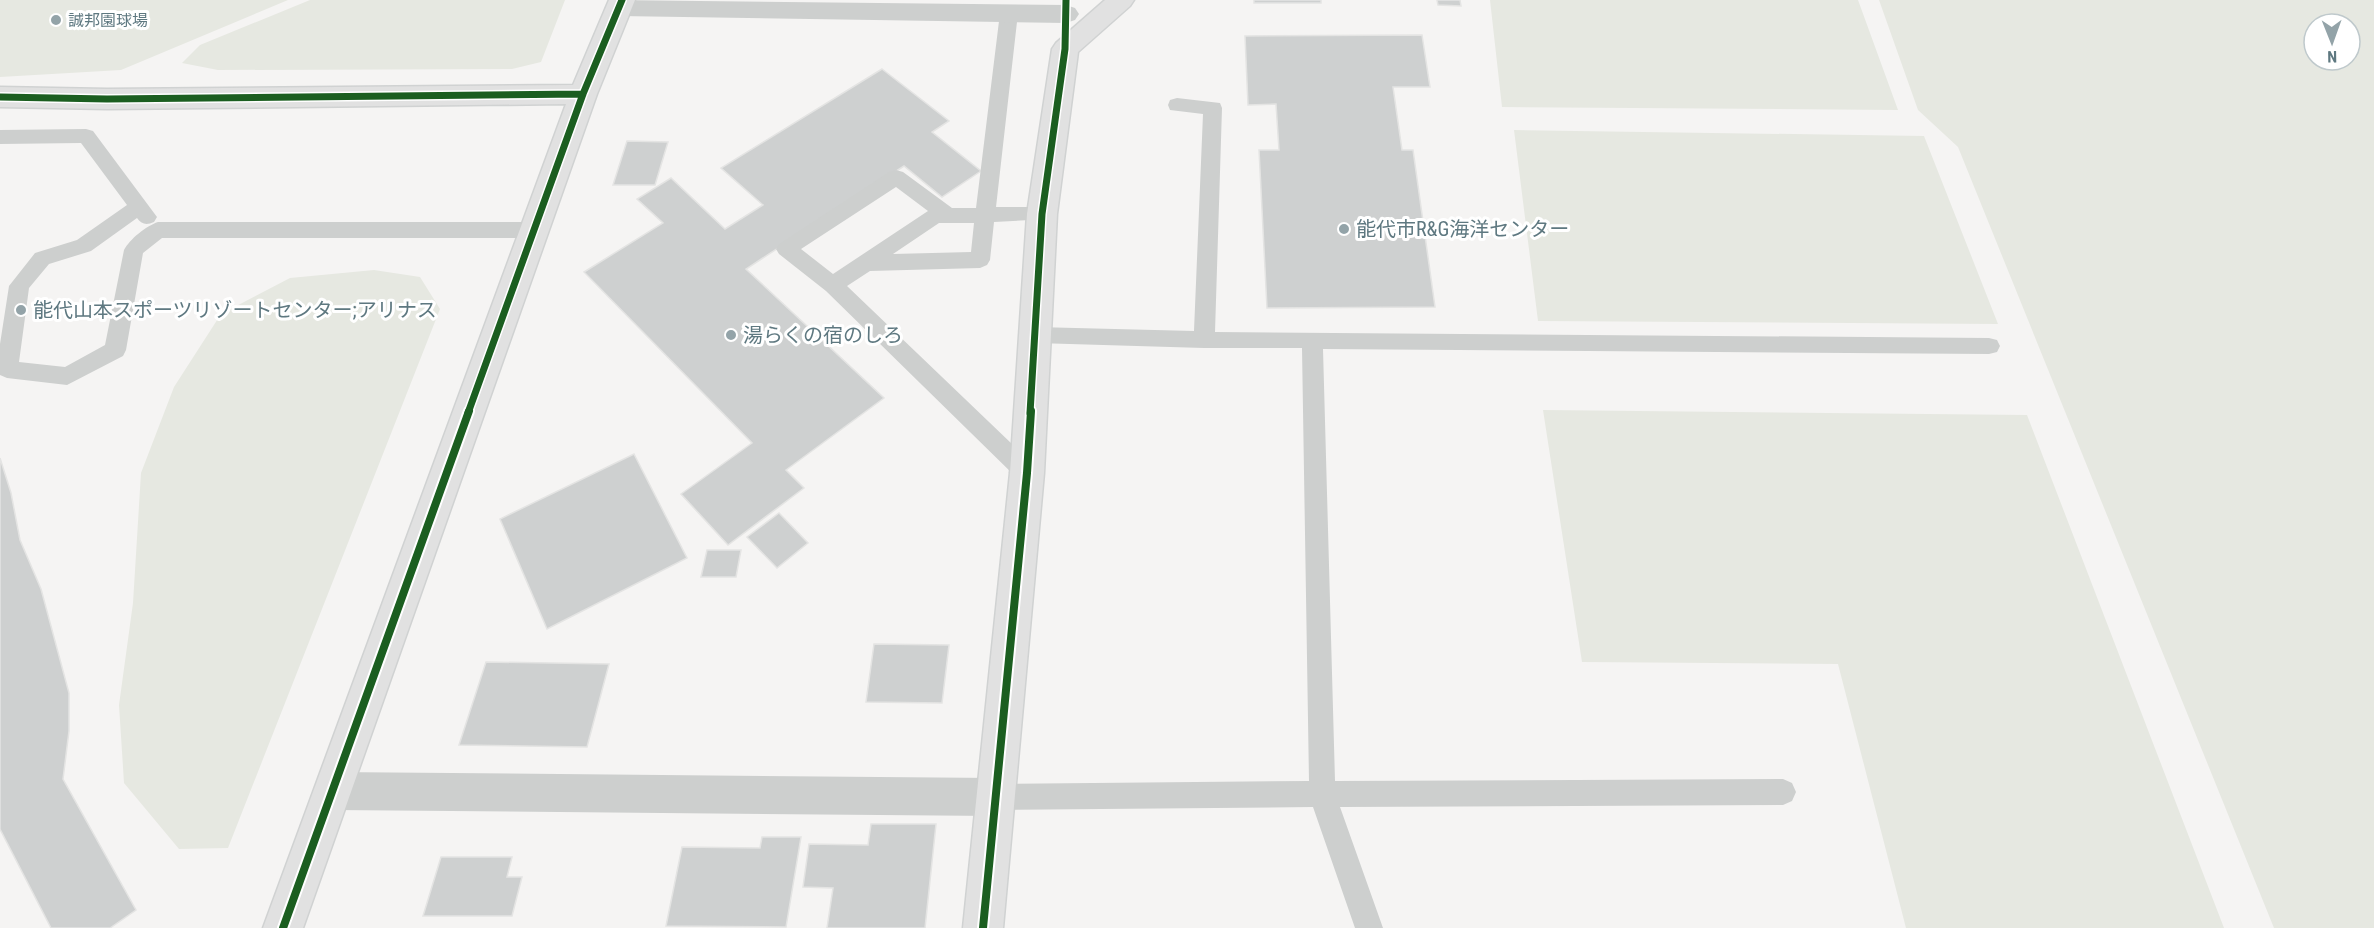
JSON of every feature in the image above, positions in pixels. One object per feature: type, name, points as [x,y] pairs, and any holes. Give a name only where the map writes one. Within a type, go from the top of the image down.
[{"type":"street","points":[[1065,49],[1121,0]]},
{"type":"street","points":[[283,928],[583,94],[621,4],[1009,14],[1066,7],[1065,49],[1042,214],[1027,473],[983,928]]},
{"type":"street","points":[[0,97],[107,99],[583,94]]},
{"type":"street","points":[[333,791],[996,797]]},
{"type":"lane","points":[[865,263],[980,260],[1009,14]]},
{"type":"lane","points":[[1178,105],[1213,108],[1204,340]]},
{"type":"lane","points":[[0,137],[86,136],[158,231]]},
{"type":"lane","points":[[948,216],[896,177],[786,249],[833,285],[1027,473]]},
{"type":"lane","points":[[139,206],[84,246],[42,258],[19,286],[8,369],[67,376],[115,350],[134,250],[158,231],[535,230]]},
{"type":"lane","points":[[833,285],[935,216],[1042,214]]},
{"type":"lane","points":[[1036,335],[1204,340],[1989,346]]},
{"type":"lane","points":[[1312,340],[1322,794],[1369,928]]},
{"type":"lane","points":[[996,797],[1783,792]]},
{"type":"shaded area","points":[[0,0],[288,0],[121,70],[0,77]]},
{"type":"shaded area","points":[[310,0],[565,0],[541,62],[512,69],[218,70],[182,63],[200,45]]},
{"type":"shaded area","points":[[1490,0],[1858,0],[1898,110],[1502,107]]},
{"type":"shaded area","points":[[1879,0],[2374,0],[2374,928],[2274,928],[1958,147],[1918,110]]},
{"type":"shaded area","points":[[1514,130],[1924,136],[1998,324],[1538,321]]},
{"type":"shaded area","points":[[374,270],[420,277],[440,309],[228,848],[179,849],[124,783],[119,705],[133,603],[141,473],[174,387],[221,314],[290,278]]},
{"type":"shaded area","points":[[1543,410],[2027,415],[2224,928],[1906,928],[1838,664],[1582,662]]},
{"type":"building","points":[[1254,0],[1321,0],[1321,3],[1254,3]]},
{"type":"building","points":[[1437,0],[1460,0],[1461,6],[1438,5]]},
{"type":"building","name":"能代市R&G海洋センター","points":[[1422,35],[1430,87],[1393,87],[1402,150],[1413,150],[1435,307],[1267,308],[1259,150],[1279,150],[1276,104],[1248,105],[1245,36]]},
{"type":"building","name":"湯らくの宿のしろ","points":[[882,69],[949,121],[932,132],[981,171],[942,197],[904,166],[746,269],[884,398],[786,470],[804,488],[728,545],[681,494],[752,443],[584,272],[663,223],[637,199],[671,178],[725,229],[763,205],[721,168]]},
{"type":"building","points":[[627,141],[668,142],[655,185],[613,185]]},
{"type":"building","points":[[634,454],[687,558],[547,629],[500,519]]},
{"type":"building","points":[[0,458],[11,493],[20,540],[41,589],[69,693],[69,731],[63,779],[136,910],[110,928],[51,928],[0,829]]},
{"type":"building","points":[[779,513],[808,543],[777,568],[747,537]]},
{"type":"building","points":[[707,550],[741,550],[736,577],[701,577]]},
{"type":"building","points":[[874,644],[949,645],[942,703],[866,702]]},
{"type":"building","points":[[486,662],[609,664],[587,747],[459,745]]},
{"type":"building","points":[[871,824],[936,824],[925,928],[827,928],[833,888],[803,887],[809,844],[868,845]]},
{"type":"building","points":[[762,837],[801,837],[786,927],[666,926],[682,847],[760,848]]},
{"type":"building","points":[[441,857],[512,857],[507,877],[522,877],[512,916],[423,916]]},
{"type":"cycle path","points":[[283,928],[583,94],[622,0]]},
{"type":"cycle path","points":[[983,928],[1027,473],[1042,214],[1065,49],[1066,0]]},
{"type":"cycle path","points":[[0,97],[107,99],[583,94]]},
{"type":"place","name":"誠邦園球場","points":[[56,20]]},
{"type":"place","name":"能代市R&G海洋センター","points":[[1344,229]]},
{"type":"place","name":"能代山本スポーツリゾートセンター;アリナス","points":[[21,310]]},
{"type":"place","name":"湯らくの宿のしろ","points":[[731,335]]}]
